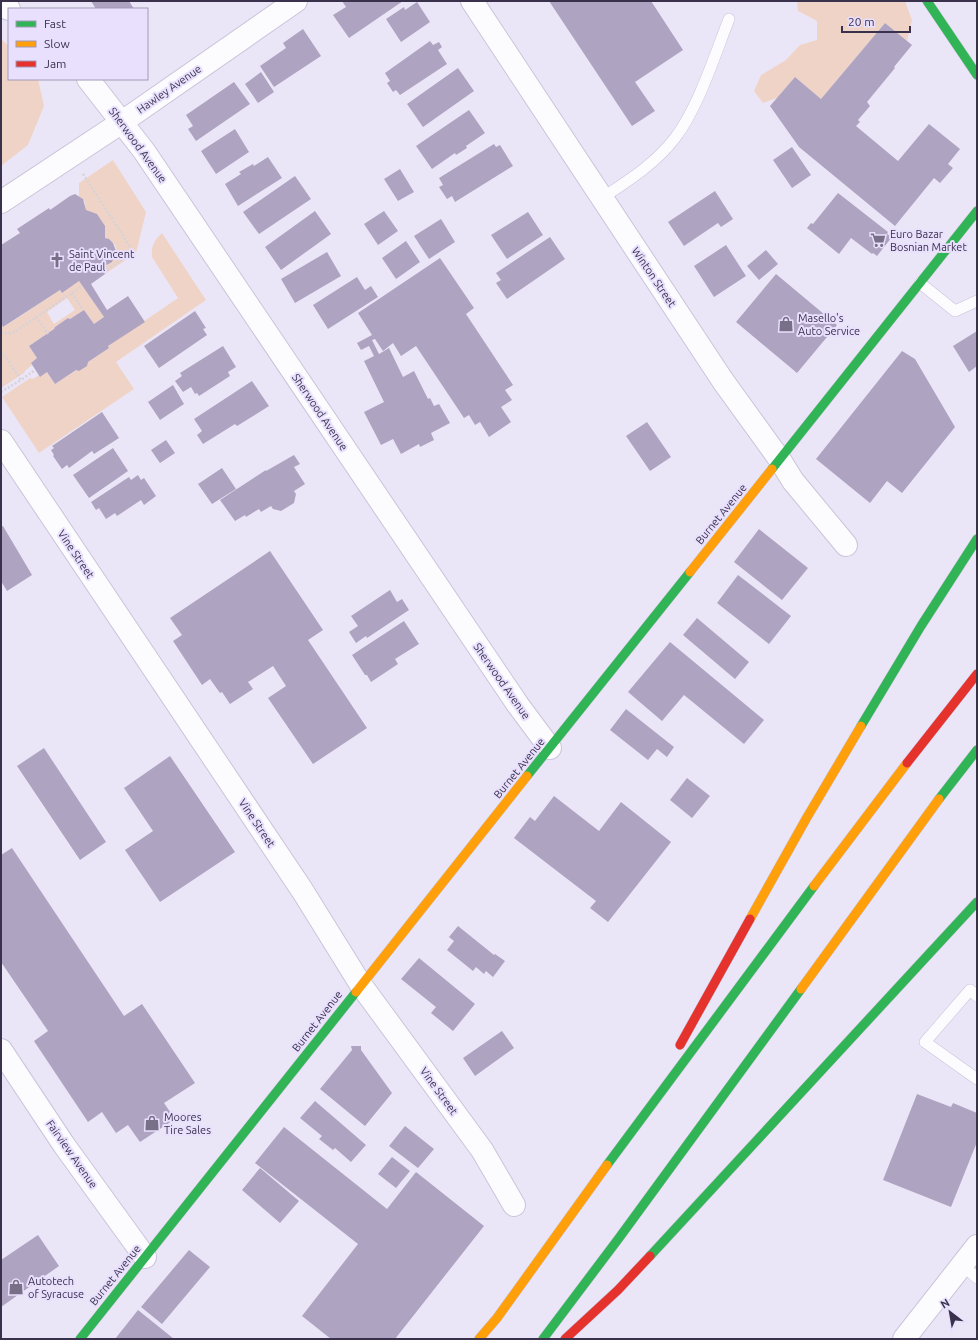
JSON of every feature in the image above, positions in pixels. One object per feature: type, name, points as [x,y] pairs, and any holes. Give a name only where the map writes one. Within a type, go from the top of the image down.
[{"type":"main road","points":[[927,1],[977,75]]},
{"type":"main road","name":"Burnet Avenue","points":[[80,1339],[977,212]]},
{"type":"main road","points":[[674,1057],[806,819],[921,626],[977,539]]},
{"type":"main road","points":[[479,1339],[497,1318],[639,1120],[881,796],[977,674]]},
{"type":"main road","points":[[543,1339],[624,1231],[937,802],[977,750]]},
{"type":"main road","points":[[565,1339],[618,1290],[977,902]]},
{"type":"main road","points":[[639,1120],[666,1071]]},
{"type":"street","name":"Hawley Avenue","points":[[1,202],[122,122],[296,1]]},
{"type":"street","name":"Winton Street","points":[[472,1],[723,381],[780,460],[793,481],[846,545]]},
{"type":"street","name":"Sherwood Avenue","points":[[89,80],[148,157],[518,705],[550,748]]},
{"type":"street","name":"Vine Street","points":[[1,441],[302,890],[361,985],[482,1150],[514,1205]]},
{"type":"street","name":"Fairview Avenue","points":[[3,1057],[64,1145],[145,1257]]},
{"type":"street","points":[[904,1339],[969,1272],[977,1246]]},
{"type":"lane","points":[[602,198],[641,172],[675,138],[688,117],[699,94],[729,19]]},
{"type":"lane","points":[[920,283],[955,311],[977,301]]},
{"type":"lane","points":[[977,996],[970,990],[925,1042],[977,1078]]},
{"type":"path","points":[[71,156],[131,248],[129,254],[104,272]]},
{"type":"path","points":[[1,332],[8,334],[16,331],[82,286]]},
{"type":"path","points":[[72,293],[83,310]]},
{"type":"path","points":[[36,317],[48,334]]},
{"type":"path","points":[[1,352],[8,360],[20,380]]},
{"type":"path","points":[[1,392],[35,370]]},
{"type":"shaded area","points":[[797,1],[905,1],[912,20],[907,41],[885,23],[821,99],[795,77],[777,98],[763,103],[754,91],[761,75],[786,60],[800,45],[817,40],[817,21],[798,11]]},
{"type":"shaded area","points":[[1,39],[8,45],[8,80],[38,80],[44,106],[28,145],[1,166]]},
{"type":"shaded area","points":[[113,160],[146,212],[136,253],[105,274],[101,268],[114,257],[116,253],[115,245],[105,238],[101,220],[86,210],[85,202],[79,196],[79,183]]},
{"type":"shaded area","points":[[162,233],[206,300],[116,362],[134,389],[39,453],[2,397],[30,378],[33,379],[39,375],[40,377],[47,372],[55,384],[76,370],[79,371],[88,362],[109,348],[108,346],[178,298],[152,257],[154,244]]},
{"type":"shaded area","points":[[79,281],[104,317],[94,324],[84,310],[70,319],[68,318],[29,346],[37,358],[31,363],[32,365],[24,373],[1,388],[1,323],[4,327],[60,290],[62,293]],"holes":[[[67,298],[75,310],[54,324],[47,312]]]},
{"type":"building","points":[[91,1],[129,1],[133,8],[95,8]]},
{"type":"building","points":[[342,1],[403,1],[349,38],[333,15],[346,7]]},
{"type":"building","points":[[549,1],[651,1],[683,50],[635,82],[655,111],[632,126]]},
{"type":"building","points":[[417,2],[430,22],[401,42],[386,19],[404,7],[405,10]]},
{"type":"building","points":[[885,23],[912,45],[867,102],[870,106],[858,120],[860,122],[856,126],[898,161],[929,124],[960,149],[948,164],[953,168],[940,183],[934,178],[895,226],[799,147],[770,106],[795,77],[821,99]]},
{"type":"building","points":[[303,29],[321,56],[274,87],[260,66],[286,48],[283,43]]},
{"type":"building","points":[[430,41],[433,45],[439,42],[442,47],[438,50],[447,64],[400,95],[396,90],[393,92],[387,83],[390,81],[385,73]]},
{"type":"building","points":[[458,68],[474,91],[423,127],[407,104]]},
{"type":"building","points":[[261,72],[274,92],[258,103],[245,84]]},
{"type":"building","points":[[234,82],[250,104],[196,141],[188,129],[193,126],[186,115]]},
{"type":"building","points":[[469,110],[485,133],[466,146],[467,148],[456,155],[455,153],[432,169],[416,146]]},
{"type":"building","points":[[235,129],[249,152],[216,174],[201,151]]},
{"type":"building","points":[[494,144],[496,147],[500,145],[513,166],[455,202],[452,196],[447,199],[439,187],[443,185],[439,178]]},
{"type":"building","points":[[792,147],[811,175],[792,188],[773,160]]},
{"type":"building","points":[[268,157],[282,178],[238,206],[225,184],[241,174],[239,172],[253,164],[254,166]]},
{"type":"building","points":[[400,169],[414,192],[398,201],[384,179]]},
{"type":"building","points":[[295,176],[311,199],[259,234],[243,212]]},
{"type":"building","points":[[715,191],[733,219],[721,227],[718,223],[684,246],[668,222]]},
{"type":"building","points":[[838,193],[888,232],[887,234],[892,237],[877,256],[873,253],[872,254],[851,238],[839,254],[807,228],[811,223],[813,224]]},
{"type":"building","name":"Saint Vincent de Paul","points":[[75,194],[83,199],[86,210],[97,214],[105,226],[105,238],[109,239],[113,243],[116,251],[112,262],[101,268],[105,274],[91,284],[107,310],[128,296],[145,322],[108,346],[109,348],[88,362],[87,366],[79,371],[76,370],[55,384],[47,372],[40,377],[31,363],[37,358],[29,346],[68,318],[70,319],[84,310],[94,324],[104,317],[79,281],[62,293],[60,290],[3,327],[1,323],[1,245],[20,233],[17,229],[49,208],[50,210]]},
{"type":"building","points":[[315,211],[331,234],[281,270],[265,247]]},
{"type":"building","points":[[384,211],[398,231],[378,245],[364,224]]},
{"type":"building","points":[[528,212],[543,235],[507,259],[491,235]]},
{"type":"building","points":[[441,219],[455,242],[429,259],[414,236]]},
{"type":"building","points":[[550,237],[565,259],[507,299],[496,283],[501,280],[496,273]]},
{"type":"building","points":[[406,241],[420,262],[396,279],[382,258]]},
{"type":"building","points":[[726,245],[746,276],[714,297],[694,266]]},
{"type":"building","points":[[766,250],[778,264],[759,280],[747,266]]},
{"type":"building","points":[[327,252],[341,276],[295,303],[281,279]]},
{"type":"building","points":[[440,258],[474,308],[466,314],[513,385],[505,390],[512,400],[501,407],[511,422],[489,437],[480,422],[475,425],[469,415],[464,418],[416,346],[401,356],[393,343],[383,351],[375,339],[372,340],[379,354],[389,348],[403,377],[414,371],[428,399],[430,398],[434,406],[439,404],[450,423],[431,433],[434,440],[420,447],[419,444],[401,454],[393,439],[381,445],[364,412],[384,402],[364,361],[374,356],[369,346],[361,350],[357,343],[372,335],[358,313]]},
{"type":"building","name":"Masello's Auto Service","points":[[776,274],[837,325],[797,373],[736,322]]},
{"type":"building","points":[[357,277],[365,290],[371,286],[378,297],[328,329],[313,305]]},
{"type":"building","points":[[195,311],[206,328],[203,329],[207,335],[159,368],[144,346]]},
{"type":"building","points":[[977,331],[977,366],[969,372],[953,346]]},
{"type":"building","points":[[223,346],[236,367],[228,372],[230,376],[199,396],[197,393],[195,394],[191,387],[183,392],[175,381],[182,376],[180,373]]},
{"type":"building","points":[[902,351],[915,359],[955,427],[902,493],[887,481],[870,503],[816,459]]},
{"type":"building","points":[[252,381],[269,406],[237,426],[235,424],[203,444],[197,435],[202,431],[194,419]]},
{"type":"building","points":[[173,385],[184,404],[160,420],[148,402]]},
{"type":"building","points":[[102,412],[119,438],[94,454],[92,451],[69,468],[67,465],[62,469],[53,456],[54,455],[51,450],[54,448],[52,446]]},
{"type":"building","points":[[647,422],[671,457],[650,471],[626,436]]},
{"type":"building","points":[[166,440],[175,453],[160,463],[151,450]]},
{"type":"building","points":[[113,448],[128,471],[89,498],[73,475]]},
{"type":"building","points":[[294,455],[300,464],[294,467],[305,484],[294,491],[296,494],[294,503],[281,511],[273,509],[271,506],[261,512],[259,509],[246,517],[245,515],[235,521],[220,500],[266,470]]},
{"type":"building","points":[[222,468],[236,489],[212,504],[198,484]]},
{"type":"building","points":[[138,475],[141,480],[144,478],[156,496],[144,505],[141,500],[117,516],[115,513],[106,519],[99,508],[96,510],[91,502],[129,477],[131,480]]},
{"type":"building","points":[[3,526],[32,575],[7,591],[1,581],[1,527]]},
{"type":"building","points":[[759,529],[808,568],[782,600],[734,562]]},
{"type":"building","points":[[270,551],[323,630],[308,640],[367,728],[313,764],[268,698],[286,686],[273,666],[248,682],[253,689],[230,704],[222,692],[220,693],[210,679],[202,685],[173,641],[182,635],[170,618]]},
{"type":"building","points":[[738,575],[791,616],[769,644],[717,603]]},
{"type":"building","points":[[390,590],[397,602],[402,599],[409,610],[367,638],[366,636],[356,643],[349,632],[358,626],[351,616]]},
{"type":"building","points":[[697,618],[749,662],[735,679],[683,635]]},
{"type":"building","points":[[404,621],[419,644],[395,659],[398,664],[371,682],[352,655]]},
{"type":"building","points":[[670,642],[764,720],[744,744],[684,695],[662,721],[628,692]]},
{"type":"building","points":[[626,709],[674,747],[667,757],[657,749],[648,760],[610,730]]},
{"type":"building","points":[[44,748],[106,842],[80,860],[17,766]]},
{"type":"building","points":[[170,756],[235,852],[160,902],[125,850],[153,831],[124,788]]},
{"type":"building","points":[[687,778],[710,796],[692,818],[670,800]]},
{"type":"building","points":[[554,796],[599,831],[621,802],[671,842],[608,922],[590,908],[596,901],[514,838],[530,817],[535,821]]},
{"type":"building","points":[[12,848],[124,1016],[142,1004],[195,1083],[164,1103],[175,1119],[140,1142],[128,1125],[116,1133],[102,1112],[88,1122],[34,1041],[48,1031],[1,962],[1,855]]},
{"type":"building","points":[[458,926],[494,955],[495,954],[505,961],[493,977],[486,971],[484,974],[476,967],[473,971],[447,950],[454,941],[449,937]]},
{"type":"building","points":[[419,958],[475,1004],[453,1031],[431,1013],[436,1007],[401,979]]},
{"type":"building","points":[[502,1031],[514,1048],[475,1076],[463,1058]]},
{"type":"building","points":[[351,1046],[361,1046],[361,1050],[392,1093],[365,1126],[320,1089],[352,1050]]},
{"type":"building","points":[[917,1094],[951,1107],[953,1103],[977,1113],[977,1142],[951,1207],[883,1180]]},
{"type":"building","points":[[315,1101],[366,1145],[351,1162],[335,1148],[333,1150],[319,1139],[322,1136],[300,1118]]},
{"type":"building","points":[[405,1126],[434,1149],[418,1168],[389,1146]]},
{"type":"building","points":[[284,1127],[387,1209],[416,1172],[484,1226],[395,1339],[331,1339],[302,1316],[358,1244],[255,1163]]},
{"type":"building","points":[[392,1157],[410,1171],[396,1188],[378,1174]]},
{"type":"building","points":[[260,1168],[299,1201],[280,1223],[242,1190]]},
{"type":"building","name":"Autotech of Syracuse","points":[[38,1235],[59,1266],[1,1307],[1,1260]]},
{"type":"building","points":[[189,1250],[210,1267],[162,1324],[141,1307]]},
{"type":"building","points":[[138,1310],[174,1339],[115,1339]]},
{"type":"traffic: fast","points":[[927,1],[977,75]]},
{"type":"traffic: fast","points":[[772,469],[977,211]]},
{"type":"traffic: fast","points":[[861,726],[921,626],[977,539]]},
{"type":"traffic: fast","points":[[527,776],[690,572]]},
{"type":"traffic: fast","points":[[939,799],[977,750]]},
{"type":"traffic: fast","points":[[607,1165],[814,886]]},
{"type":"traffic: fast","points":[[650,1256],[977,902]]},
{"type":"traffic: fast","points":[[543,1339],[619,1238],[801,989]]},
{"type":"traffic: fast","points":[[80,1339],[356,992]]},
{"type":"traffic: slow","points":[[690,572],[772,469]]},
{"type":"traffic: slow","points":[[750,919],[806,819],[861,726]]},
{"type":"traffic: slow","points":[[814,886],[907,763]]},
{"type":"traffic: slow","points":[[356,992],[527,776]]},
{"type":"traffic: slow","points":[[801,989],[939,799]]},
{"type":"traffic: slow","points":[[479,1339],[497,1318],[607,1165]]},
{"type":"traffic: jam","points":[[907,763],[977,674]]},
{"type":"traffic: jam","points":[[680,1045],[750,919]]},
{"type":"traffic: jam","points":[[565,1339],[618,1290],[650,1256]]},
{"type":"place","name":"Euro Bazar Bosnian Market","points":[[878,240]]},
{"type":"place","name":"Saint Vincent de Paul","points":[[57,260]]},
{"type":"place","name":"Masello's Auto Service","points":[[786,324]]},
{"type":"place","name":"Moores Tire Sales","points":[[152,1123]]},
{"type":"place","name":"Autotech of Syracuse","points":[[16,1287]]}]
